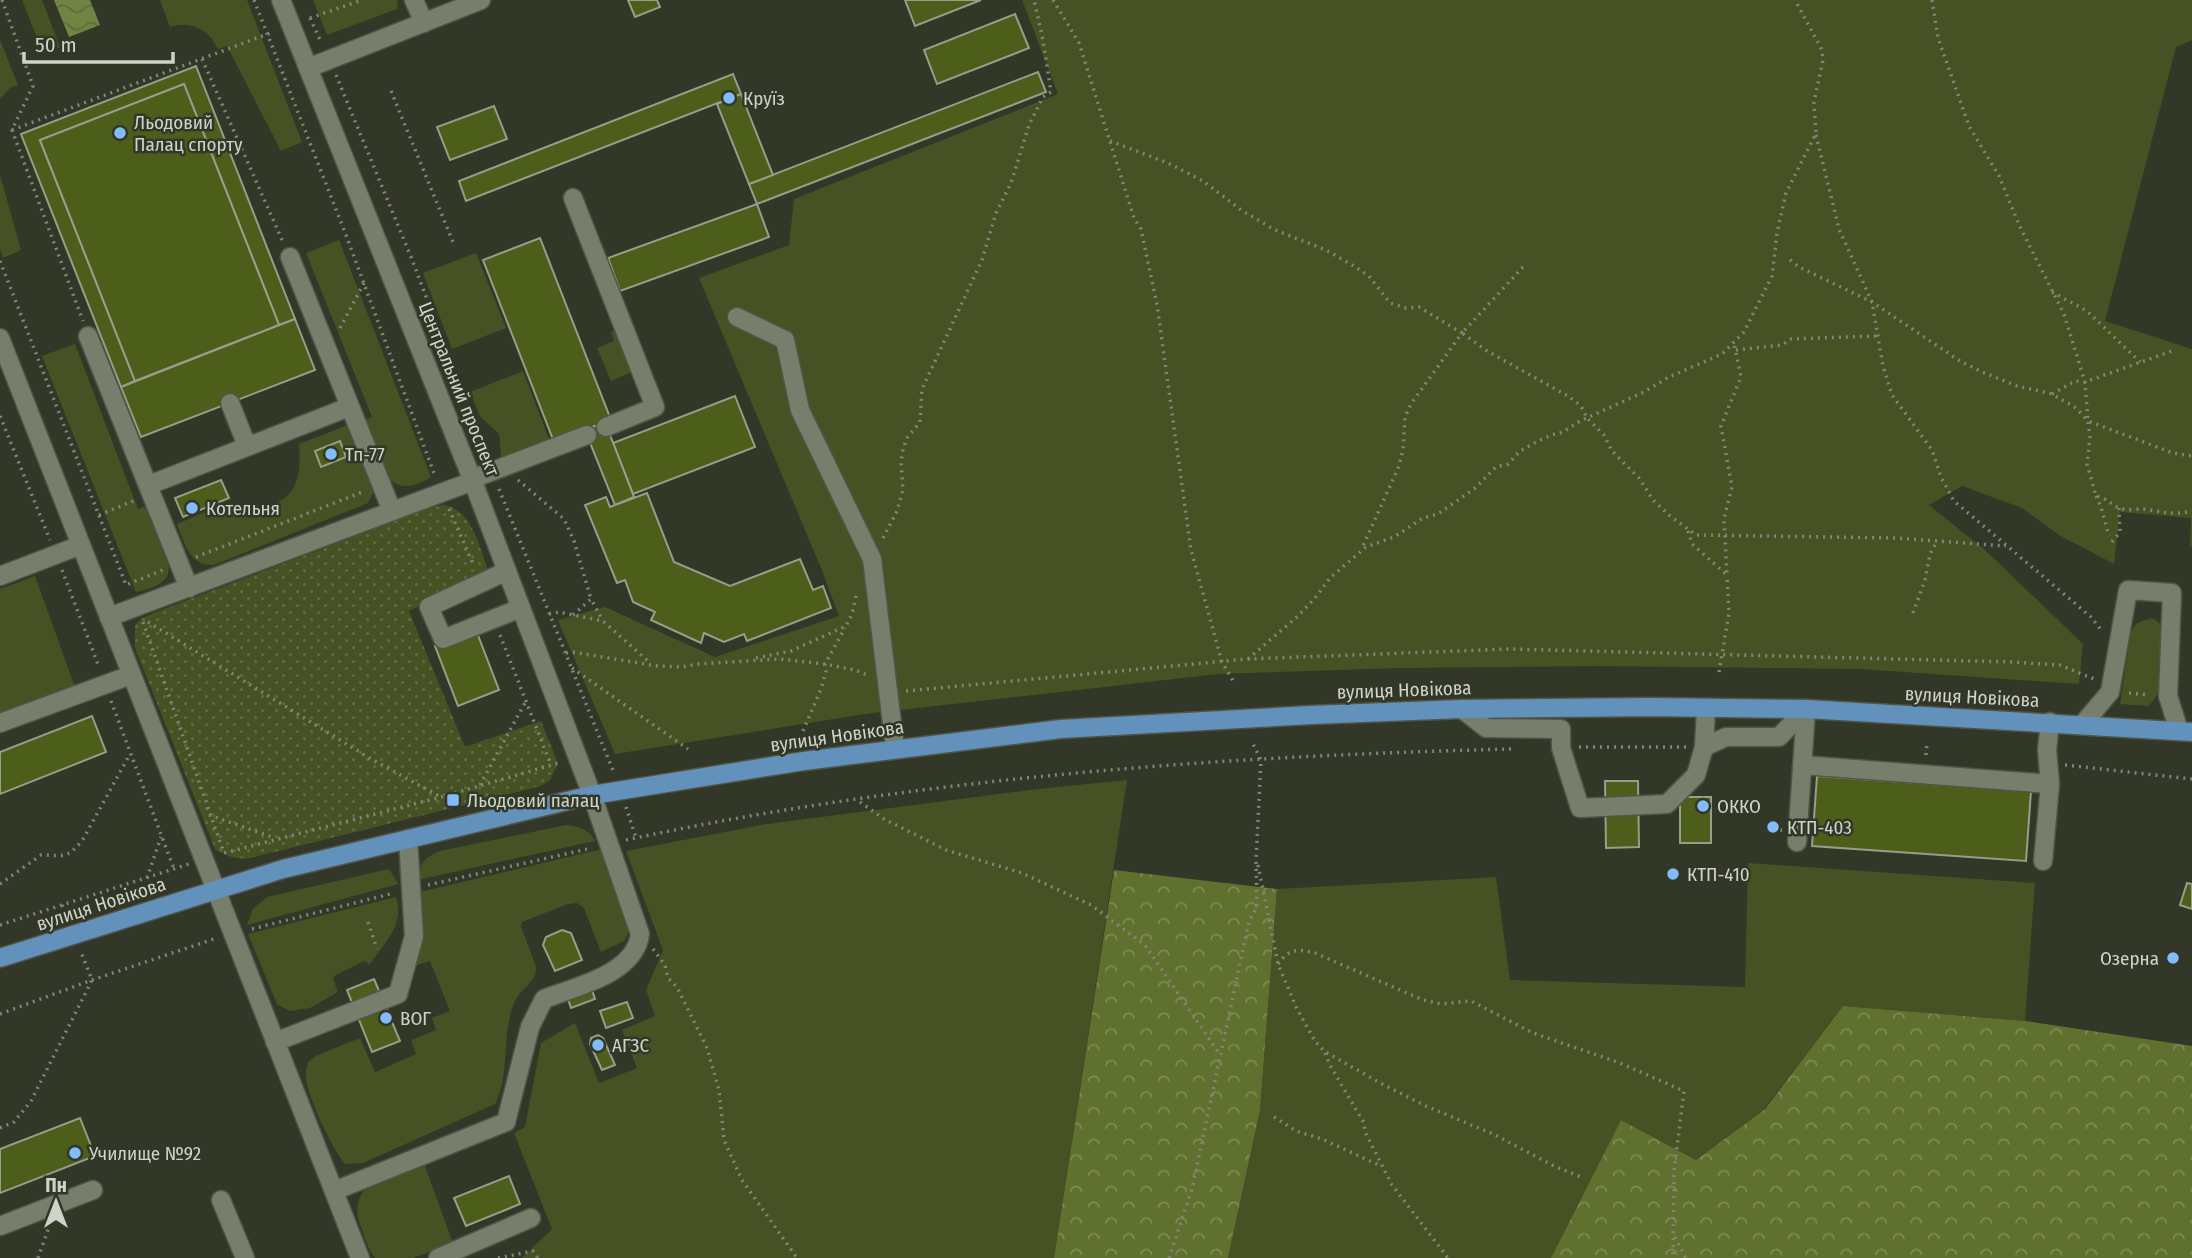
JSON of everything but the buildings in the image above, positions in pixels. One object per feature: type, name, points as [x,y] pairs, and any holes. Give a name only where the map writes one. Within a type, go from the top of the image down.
[{"type":"main road","name":"вулиця Новікова","points":[[592,795],[895,748],[1061,729],[1462,709],[1806,709],[2186,732]]},
{"type":"main road","points":[[408,839],[592,795]]},
{"type":"main road","name":"вулиця Новікова","points":[[0,958],[283,869],[408,839]]},
{"type":"street","name":"Центральний проспект","points":[[281,0],[473,480],[592,795],[640,934]]},
{"type":"street","points":[[414,0],[424,23]]},
{"type":"street","points":[[308,68],[481,0]]},
{"type":"street","points":[[573,198],[655,407],[607,427]]},
{"type":"street","points":[[290,257],[392,511]]},
{"type":"street","points":[[737,317],[785,340],[800,410],[872,559],[895,748]]},
{"type":"street","points":[[88,336],[189,588]]},
{"type":"street","points":[[0,338],[360,1258]]},
{"type":"street","points":[[230,403],[247,446]]},
{"type":"street","points":[[150,489],[247,446],[349,407]]},
{"type":"street","points":[[109,617],[442,493],[587,435]]},
{"type":"street","points":[[0,576],[81,545]]},
{"type":"street","points":[[507,571],[429,607],[443,639],[521,608]]},
{"type":"street","points":[[2082,725],[2110,692],[2128,590],[2172,593],[2168,696],[2186,732]]},
{"type":"street","points":[[0,723],[131,675]]},
{"type":"street","points":[[1562,707],[1561,748],[1580,808],[1667,804],[1696,775],[1704,747],[1706,708]]},
{"type":"street","points":[[1462,709],[1486,729],[1562,729]]},
{"type":"street","points":[[1704,747],[1726,737],[1779,737],[1806,709]]},
{"type":"street","points":[[1797,842],[1806,709]]},
{"type":"street","points":[[2043,861],[2050,784],[2047,750],[2050,723]]},
{"type":"street","points":[[1802,765],[2050,784]]},
{"type":"street","points":[[275,1042],[398,994],[414,936],[408,839]]},
{"type":"street","points":[[334,1191],[506,1122],[530,1027],[544,999],[619,969],[639,948],[640,934]]},
{"type":"street","points":[[0,1226],[93,1190]]},
{"type":"street","points":[[221,1200],[245,1258]]},
{"type":"street","points":[[438,1258],[531,1218]]},
{"type":"path","points":[[2,0],[33,86],[12,130],[88,336]]},
{"type":"path","points":[[254,0],[442,493],[481,583]]},
{"type":"path","points":[[307,9],[310,18],[362,0]]},
{"type":"path","points":[[803,732],[821,689],[825,664],[852,614],[860,585],[892,521],[903,490],[903,449],[907,438],[920,422],[922,389],[982,260],[996,213],[1012,183],[1029,125],[1043,97],[1051,92],[1034,0]]},
{"type":"path","points":[[1053,0],[1079,43],[1134,218],[1141,229],[1168,382],[1191,550],[1222,662],[1235,684]]},
{"type":"path","points":[[1795,0],[1822,50],[1823,60],[1814,102],[1816,142],[1839,229],[1872,302],[1892,395],[1932,450],[1941,477],[1954,501],[2091,617],[2102,631]]},
{"type":"path","points":[[1932,0],[1941,49],[1969,126],[1999,176],[2020,227],[2064,314],[2085,382],[2090,438],[2087,464],[2109,536]]},
{"type":"path","points":[[12,130],[225,50]]},
{"type":"path","points":[[202,59],[290,257]]},
{"type":"path","points":[[391,91],[453,242]]},
{"type":"path","points":[[1247,659],[1298,616],[1330,578],[1362,550],[1373,543],[1394,537],[1423,518],[1438,514],[1475,488],[1496,467],[1508,464],[1519,452],[1544,438],[1563,432],[1669,377],[1722,354],[1734,343],[1744,332],[1772,276],[1777,233],[1786,193],[1816,133]]},
{"type":"path","points":[[1109,141],[1168,163],[1203,181],[1241,210],[1275,230],[1326,250],[1369,276],[1390,303],[1406,308],[1419,307],[1487,351],[1568,396],[1581,406],[1587,418],[1604,435],[1612,451],[1639,478],[1653,500],[1696,535],[1896,538],[2006,545]]},
{"type":"path","points":[[1790,260],[1799,267],[1872,302],[1960,361],[2017,386],[2052,394],[2076,408],[2088,421],[2173,453],[2192,456]]},
{"type":"path","points":[[1362,550],[1399,466],[1405,417],[1411,404],[1462,333],[1523,267]]},
{"type":"path","points":[[327,351],[364,283]]},
{"type":"path","points":[[2051,291],[2087,311],[2140,362]]},
{"type":"path","points":[[1736,350],[1782,345],[1791,339],[1878,336]]},
{"type":"path","points":[[1719,672],[1729,613],[1724,535],[1726,509],[1732,487],[1721,426],[1741,377],[1734,343]]},
{"type":"path","points":[[2052,394],[2075,381],[2085,382],[2172,351]]},
{"type":"path","points":[[0,417],[103,678]]},
{"type":"path","points":[[504,467],[564,519],[591,598],[603,621],[651,664]]},
{"type":"path","points":[[99,515],[150,489]]},
{"type":"path","points":[[2096,496],[2108,499],[2119,508],[2178,515],[2192,511]]},
{"type":"path","points":[[2112,542],[2119,532],[2119,508]]},
{"type":"path","points":[[1687,529],[1692,544],[1727,575]]},
{"type":"path","points":[[1913,613],[1930,554],[1937,541]]},
{"type":"path","points":[[573,615],[591,598]]},
{"type":"path","points":[[549,614],[559,612],[603,621]]},
{"type":"path","points":[[224,853],[142,618],[371,759],[440,797]]},
{"type":"path","points":[[494,619],[551,765]]},
{"type":"path","points":[[566,653],[682,667],[744,663],[765,655],[791,651],[846,626]]},
{"type":"path","points":[[754,659],[825,664],[855,670],[903,691],[1247,659],[1509,649],[2011,662],[2060,665],[2089,676],[2099,683],[2100,670]]},
{"type":"path","points":[[571,667],[688,749]]},
{"type":"path","points":[[107,691],[174,869]]},
{"type":"path","points":[[2110,692],[2168,696]]},
{"type":"path","points":[[480,786],[526,701]]},
{"type":"path","points":[[1927,743],[1927,755]]},
{"type":"path","points":[[1169,1258],[1192,1189],[1249,921],[1257,907],[1256,860],[1261,760],[1253,744]]},
{"type":"path","points":[[1561,748],[1704,747]]},
{"type":"path","points":[[624,841],[785,810],[983,783],[1261,760],[1522,749]]},
{"type":"path","points":[[0,884],[41,855],[62,857],[74,850],[82,841],[130,752]]},
{"type":"path","points":[[0,925],[203,859],[578,758]]},
{"type":"path","points":[[2048,764],[2192,779]]},
{"type":"path","points":[[858,801],[884,819],[946,850],[1022,873],[1091,905],[1145,945],[1220,1056]]},
{"type":"path","points":[[200,812],[277,839]]},
{"type":"path","points":[[632,825],[636,838]]},
{"type":"path","points":[[147,878],[161,835]]},
{"type":"path","points":[[0,1014],[233,933],[600,846]]},
{"type":"path","points":[[1256,860],[1279,964],[1297,1009],[1315,1041],[1324,1051],[1426,1106],[1493,1134],[1556,1167],[1584,1178]]},
{"type":"path","points":[[0,1128],[14,1122],[31,1101],[92,980],[62,905]]},
{"type":"path","points":[[368,922],[377,950]]},
{"type":"path","points":[[640,934],[665,965],[668,978],[677,987],[707,1048],[719,1090],[724,1140],[742,1180],[797,1258]]},
{"type":"path","points":[[1279,964],[1286,954],[1300,950],[1315,953],[1423,1000],[1441,1003],[1471,1001],[1533,1033],[1620,1063],[1684,1091],[1674,1171],[1673,1258]]},
{"type":"path","points":[[1324,1051],[1331,1068],[1364,1123],[1364,1132],[1392,1185],[1448,1258]]},
{"type":"path","points":[[1274,1117],[1296,1131],[1322,1139],[1383,1167]]},
{"type":"path","points":[[38,1258],[57,1203]]},
{"type":"path","points":[[1674,1235],[1686,1258]]},
{"type":"path","points":[[498,1258],[533,1251],[538,1258]]},
{"type":"shaded area","points":[[22,0],[42,0],[60,47],[43,53]]},
{"type":"shaded area","points":[[160,0],[247,0],[302,142],[281,151],[227,46],[218,49],[210,37],[199,28],[186,25],[170,27]]},
{"type":"shaded area","points":[[313,0],[398,0],[397,9],[327,35]]},
{"type":"shaded area","points":[[1022,0],[2192,0],[2192,40],[2176,47],[2105,321],[2192,349],[2192,547],[2191,518],[2120,512],[2114,564],[2059,535],[2022,508],[1962,486],[1929,505],[1985,550],[2083,644],[2079,684],[1861,669],[1596,666],[1400,668],[1218,674],[865,714],[615,754],[558,620],[605,607],[715,657],[839,616],[699,278],[789,245],[794,199],[1058,94]]},
{"type":"shaded area","points":[[0,40],[18,85],[10,88],[0,99]]},
{"type":"shaded area","points":[[0,175],[21,250],[3,258],[0,249]]},
{"type":"shaded area","points":[[339,240],[431,477],[415,485],[403,486],[393,481],[378,462],[363,421],[372,417],[306,253]]},
{"type":"shaded area","points":[[476,253],[506,328],[452,349],[423,273]]},
{"type":"shaded area","points":[[611,331],[618,333],[636,370],[611,381],[597,348],[614,341]]},
{"type":"shaded area","points":[[75,344],[138,509],[148,505],[166,553],[166,578],[148,589],[136,592],[42,356]]},
{"type":"shaded area","points":[[523,371],[549,439],[501,457],[499,434],[480,416],[470,392]]},
{"type":"shaded area","points":[[348,425],[373,492],[368,503],[214,565],[193,558],[177,524],[218,508],[251,509],[277,503],[293,489],[297,480],[299,444]]},
{"type":"shaded area","points":[[443,505],[453,508],[468,522],[474,531],[489,573],[409,611],[465,747],[541,721],[558,763],[550,780],[541,786],[246,859],[231,857],[215,849],[135,648],[135,625],[142,618],[156,612]]},
{"type":"shaded area","points":[[35,576],[75,687],[0,714],[0,589]]},
{"type":"shaded area","points":[[2151,618],[2164,629],[2163,670],[2158,691],[2148,706],[2120,704],[2131,631],[2137,623]]},
{"type":"shaded area","points":[[1127,780],[1054,1258],[522,1258],[552,1229],[514,1133],[525,1127],[541,1043],[575,1023],[599,1083],[637,1068],[622,1030],[655,1016],[646,990],[663,950],[626,851],[767,824]]},
{"type":"shaded area","points":[[566,825],[587,831],[595,841],[417,880],[424,862],[440,851]]},
{"type":"shaded area","points":[[602,849],[630,930],[624,941],[601,952],[584,908],[577,903],[522,922],[536,972],[517,998],[510,1015],[503,1080],[495,1104],[363,1163],[345,1164],[316,1111],[306,1077],[308,1062],[360,1038],[375,1072],[416,1054],[411,1040],[436,1030],[432,1018],[450,1011],[430,961],[417,965],[420,892]]},
{"type":"shaded area","points":[[1748,863],[2035,883],[2025,1021],[1843,1006],[1764,1109],[1696,1160],[1621,1120],[1551,1258],[1228,1258],[1260,1110],[1277,889],[1496,877],[1510,980],[1745,987]]},
{"type":"shaded area","points":[[389,869],[398,884],[247,925],[253,909],[267,897]]},
{"type":"shaded area","points":[[396,897],[398,916],[395,925],[387,942],[369,965],[364,961],[334,976],[338,992],[310,1008],[290,1011],[277,1004],[248,934]]},
{"type":"shaded area","points":[[424,1164],[453,1243],[413,1258],[375,1258],[361,1227],[357,1212],[359,1200],[365,1190],[374,1183]]},
{"type":"green space","points":[[1114,870],[1277,889],[1260,1110],[1228,1258],[1054,1258]]},
{"type":"green space","points":[[1843,1006],[2025,1021],[2192,1046],[2192,1258],[1551,1258],[1621,1120],[1696,1160],[1765,1109]]},
{"type":"water","points":[[54,0],[90,0],[100,25],[69,37]]},
{"type":"place","name":"Круїз","points":[[729,98]]},
{"type":"place","name":"Льодовий Палац спорту","points":[[120,133]]},
{"type":"place","name":"Тп-77","points":[[331,454]]},
{"type":"place","name":"Котельня","points":[[192,508]]},
{"type":"place","name":"Льодовий палац","points":[[453,800]]},
{"type":"place","name":"ОККО","points":[[1703,806]]},
{"type":"place","name":"КТП-403","points":[[1773,827]]},
{"type":"place","name":"КТП-410","points":[[1673,874]]},
{"type":"place","name":"Озерна","points":[[2173,958]]},
{"type":"place","name":"ВОГ","points":[[386,1018]]},
{"type":"place","name":"АГЗС","points":[[598,1045]]},
{"type":"place","name":"Училище №92","points":[[75,1153]]}]
